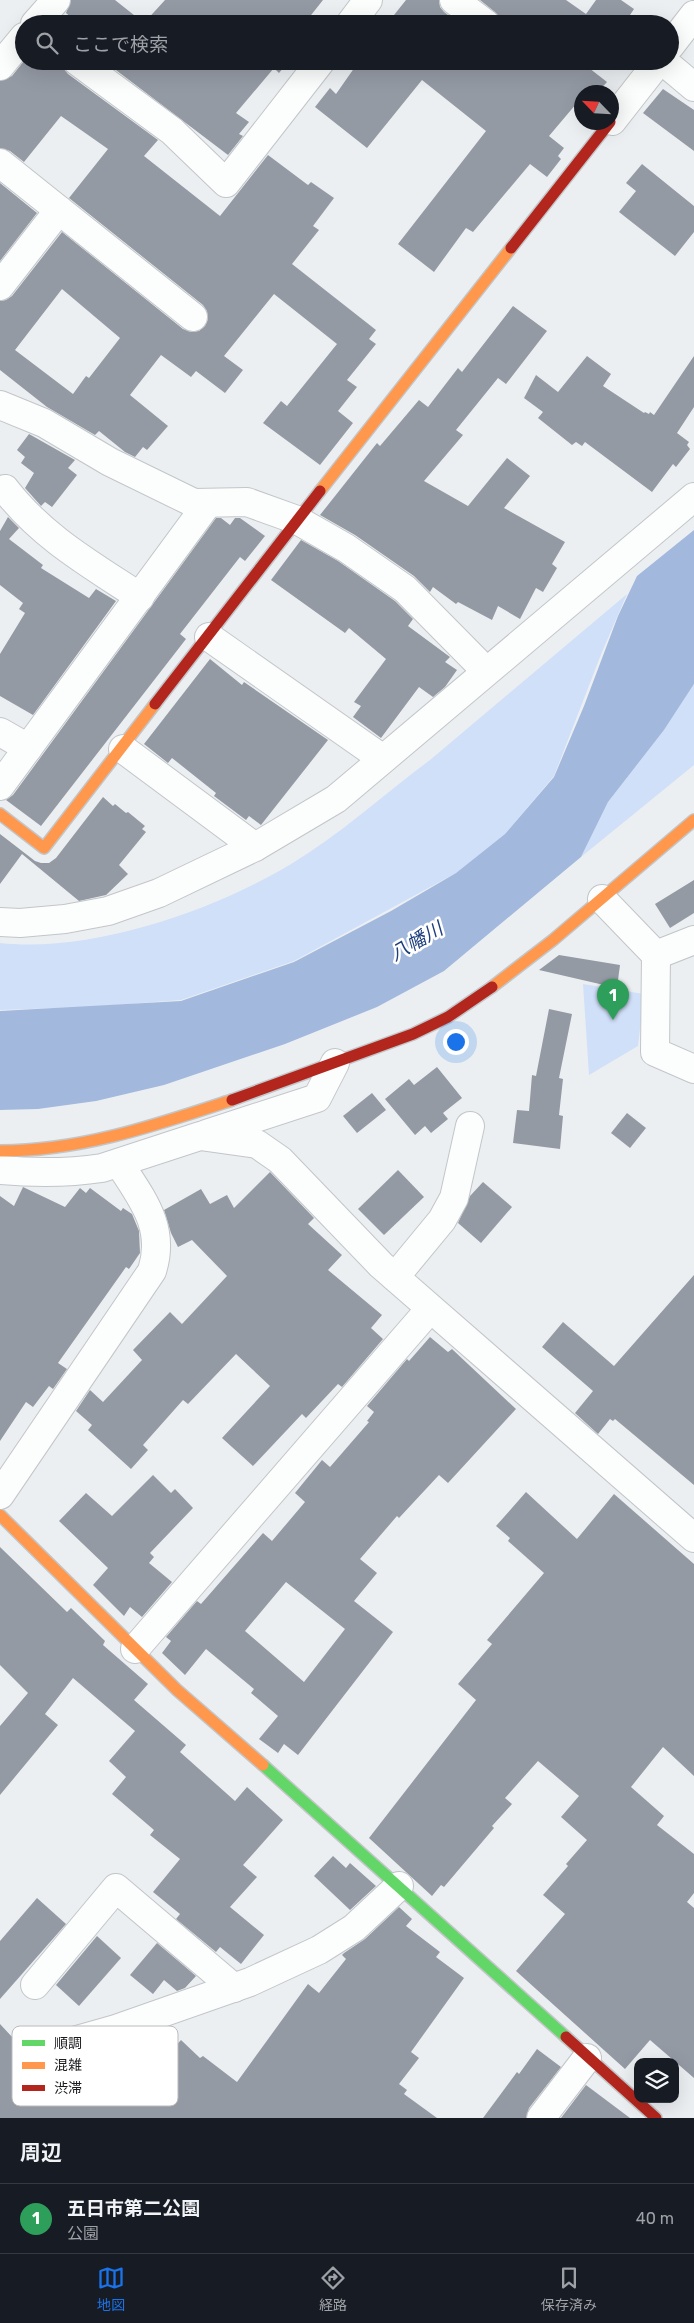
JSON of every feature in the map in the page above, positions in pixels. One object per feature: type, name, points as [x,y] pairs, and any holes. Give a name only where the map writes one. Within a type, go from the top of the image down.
[{"type":"street","points":[[43,15],[56,0]]},
{"type":"street","points":[[357,15],[368,0]]},
{"type":"street","points":[[454,0],[474,15]]},
{"type":"street","points":[[679,34],[694,15]]},
{"type":"street","points":[[0,66],[15,48]]},
{"type":"street","points":[[89,70],[172,131],[226,183],[314,70]]},
{"type":"street","points":[[619,112],[652,70]]},
{"type":"street","points":[[674,70],[694,87]]},
{"type":"street","points":[[0,814],[44,848],[123,749],[297,520],[605,130]]},
{"type":"street","points":[[0,163],[193,317]]},
{"type":"street","points":[[0,286],[59,210]]},
{"type":"street","points":[[0,405],[44,423],[110,462],[194,503],[247,502],[297,520],[346,548],[405,589],[486,671]]},
{"type":"street","points":[[5,489],[22,512],[60,545],[140,597]]},
{"type":"street","points":[[0,922],[20,923],[65,919],[108,911],[159,893],[255,847],[336,799],[694,496]]},
{"type":"street","points":[[0,786],[208,504]]},
{"type":"street","points":[[209,637],[383,759]]},
{"type":"street","points":[[0,732],[28,748]]},
{"type":"street","points":[[123,749],[255,847]]},
{"type":"street","points":[[0,1151],[21,1152],[88,1145],[134,1132],[260,1091],[424,1030],[463,1007],[530,959],[602,899],[644,860],[694,820]]},
{"type":"street","points":[[602,899],[656,955],[655,1052],[694,1069]]},
{"type":"street","points":[[656,955],[694,940]]},
{"type":"street","points":[[0,1170],[24,1172],[86,1170],[119,1163],[317,1098],[335,1063]]},
{"type":"street","points":[[395,1277],[442,1220],[454,1198],[470,1126]]},
{"type":"street","points":[[200,1136],[257,1144],[280,1160],[395,1277],[430,1309],[694,1538]]},
{"type":"street","points":[[0,1495],[152,1271],[157,1256],[158,1237],[140,1195],[119,1163]]},
{"type":"street","points":[[136,1649],[430,1309]]},
{"type":"street","points":[[0,1515],[177,1690],[399,1886],[587,2058],[656,2118]]},
{"type":"street","points":[[118,2026],[234,1988],[319,1950],[354,1928],[399,1886]]},
{"type":"street","points":[[35,1985],[116,1888],[234,1988]]},
{"type":"street","points":[[541,2118],[587,2058]]},
{"type":"shaded area","points":[[627,594],[602,652],[554,776],[505,834],[456,873],[294,961],[181,1000],[89,1007],[0,1010],[0,943],[36,944],[73,941],[112,935],[151,925],[226,898],[291,864],[345,827],[430,760]]},
{"type":"shaded area","points":[[694,684],[694,765],[581,857],[608,802],[664,730]]},
{"type":"shaded area","points":[[583,984],[644,994],[638,1046],[589,1075]]},
{"type":"water","name":"八幡川","points":[[694,530],[694,684],[664,730],[608,802],[581,857],[444,971],[377,1007],[285,1044],[164,1085],[96,1101],[38,1109],[0,1110],[0,1011],[181,1001],[294,962],[391,911],[456,873],[505,834],[554,777],[584,706],[618,616],[637,576]]},
{"type":"building","points":[[71,0],[115,0],[134,15],[68,15],[66,13]]},
{"type":"building","points":[[165,0],[323,0],[311,15],[151,15]]},
{"type":"building","points":[[406,0],[439,0],[440,7],[448,15],[394,15]]},
{"type":"building","points":[[480,0],[566,0],[586,14],[596,0],[621,0],[634,9],[630,15],[498,15]]},
{"type":"building","points":[[17,70],[65,70],[158,140],[144,156],[220,216],[268,155],[308,185],[311,182],[334,198],[313,226],[319,230],[292,264],[376,330],[369,339],[376,344],[347,380],[357,387],[338,411],[353,423],[320,465],[263,423],[281,401],[287,406],[337,344],[274,294],[224,356],[243,370],[225,393],[196,371],[191,377],[161,355],[130,395],[168,426],[147,450],[143,447],[135,457],[125,452],[99,431],[95,435],[47,407],[0,370],[0,301],[12,296],[62,232],[183,329],[191,332],[199,331],[205,326],[208,319],[207,311],[203,305],[69,198],[108,149],[61,116],[24,162],[10,151],[0,148],[0,81],[12,76]],"holes":[[[62,289],[120,338],[89,378],[86,376],[73,394],[15,350]]]},
{"type":"building","points":[[116,70],[272,70],[236,113],[249,122],[239,134],[243,136],[228,155]]},
{"type":"building","points":[[353,70],[592,70],[607,82],[604,85],[574,85],[574,106],[549,136],[564,148],[558,156],[561,159],[547,177],[530,164],[473,232],[466,228],[434,272],[398,244],[486,131],[422,80],[367,148],[315,107],[330,88],[336,94]]},
{"type":"building","points":[[663,89],[694,110],[694,151],[643,113]]},
{"type":"building","points":[[642,164],[694,206],[694,232],[675,256],[619,212],[636,191],[626,183]]},
{"type":"building","points":[[0,183],[37,213],[0,261]]},
{"type":"building","points":[[513,306],[547,331],[506,384],[498,378],[456,430],[463,435],[424,481],[468,506],[507,458],[530,476],[504,508],[565,542],[552,564],[557,568],[543,592],[536,588],[520,619],[498,606],[492,620],[458,602],[456,604],[433,587],[430,592],[414,576],[355,535],[320,515],[377,443],[380,446],[419,400],[428,407],[458,368],[462,372]]},
{"type":"building","points":[[587,356],[611,374],[603,386],[644,413],[649,414],[650,412],[654,415],[694,356],[694,407],[677,433],[689,442],[687,445],[690,449],[676,467],[673,464],[652,492],[585,442],[582,446],[576,442],[572,445],[538,418],[543,412],[524,398],[536,375],[558,392]]},
{"type":"building","points":[[29,434],[75,460],[68,468],[77,475],[52,507],[45,502],[41,506],[25,488],[34,473],[21,463],[25,457],[17,450]]},
{"type":"building","points":[[8,517],[19,528],[9,539],[43,565],[41,568],[89,598],[96,589],[116,601],[33,715],[0,696],[0,654],[25,613],[19,609],[23,603],[0,585],[0,531]]},
{"type":"building","points":[[216,518],[221,518],[230,525],[235,518],[240,518],[265,536],[245,561],[240,557],[180,634],[186,639],[41,826],[6,800],[13,795]]},
{"type":"building","points":[[301,540],[338,561],[395,601],[413,619],[408,626],[450,657],[445,662],[457,670],[445,687],[433,697],[419,687],[381,738],[353,717],[361,706],[354,702],[386,659],[349,628],[345,633],[271,580]]},
{"type":"building","points":[[210,659],[242,685],[244,682],[328,740],[261,825],[249,816],[246,820],[214,796],[216,793],[172,758],[168,763],[144,744]]},
{"type":"building","points":[[103,797],[113,806],[115,804],[126,813],[128,812],[145,826],[142,829],[146,832],[119,865],[128,874],[106,895],[79,901],[22,854],[0,884],[0,834],[35,861],[49,863],[56,858]]},
{"type":"building","points":[[694,880],[694,913],[670,928],[655,904]]},
{"type":"building","points":[[559,955],[620,965],[617,988],[539,970]]},
{"type":"building","points":[[549,1009],[572,1014],[559,1078],[563,1079],[559,1115],[563,1116],[560,1149],[513,1143],[517,1110],[529,1111],[532,1075],[536,1076]]},
{"type":"building","points":[[437,1067],[462,1098],[443,1113],[448,1119],[431,1133],[425,1126],[415,1135],[385,1099],[409,1079],[414,1085]]},
{"type":"building","points":[[372,1093],[386,1110],[357,1133],[343,1116]]},
{"type":"building","points":[[627,1113],[646,1128],[630,1148],[611,1133]]},
{"type":"building","points":[[398,1170],[424,1197],[384,1235],[358,1209]]},
{"type":"building","points":[[270,1172],[314,1218],[308,1224],[342,1255],[328,1270],[382,1315],[371,1328],[383,1339],[342,1387],[338,1384],[306,1418],[302,1414],[253,1466],[222,1438],[270,1386],[236,1354],[188,1404],[183,1400],[143,1445],[148,1450],[131,1469],[88,1430],[92,1425],[76,1411],[90,1390],[103,1402],[142,1360],[133,1350],[170,1312],[182,1324],[227,1276],[192,1240],[178,1247],[171,1233],[164,1210],[201,1189],[210,1204],[227,1195],[234,1208]]},
{"type":"building","points":[[483,1182],[512,1207],[481,1243],[458,1223],[470,1196]]},
{"type":"building","points":[[23,1187],[65,1207],[80,1188],[86,1193],[90,1188],[121,1211],[123,1208],[132,1214],[139,1231],[140,1253],[129,1269],[126,1267],[58,1363],[67,1369],[53,1389],[49,1386],[33,1407],[26,1402],[0,1441],[0,1196],[14,1206]]},
{"type":"building","points":[[694,1275],[694,1485],[615,1419],[613,1421],[610,1419],[598,1434],[575,1413],[593,1391],[542,1347],[563,1322],[614,1366]]},
{"type":"building","points":[[430,1337],[448,1352],[452,1349],[516,1409],[448,1483],[439,1475],[399,1518],[397,1516],[360,1559],[377,1573],[354,1601],[393,1632],[298,1755],[284,1744],[278,1753],[259,1739],[278,1716],[251,1693],[254,1689],[206,1649],[185,1675],[162,1653],[171,1641],[166,1637],[197,1601],[201,1604],[263,1533],[272,1541],[305,1502],[295,1493],[322,1460],[330,1467],[369,1422],[367,1421],[374,1412],[367,1406],[407,1359],[409,1361]],"holes":[[[286,1582],[345,1629],[304,1682],[245,1631]]]},
{"type":"building","points":[[153,1475],[171,1493],[175,1489],[193,1508],[150,1553],[154,1557],[149,1563],[172,1582],[142,1617],[130,1607],[124,1616],[93,1585],[108,1568],[59,1521],[86,1493],[112,1516]]},
{"type":"building","points":[[526,1492],[577,1539],[614,1494],[694,1564],[694,1776],[663,1747],[631,1787],[664,1816],[657,1825],[694,1854],[694,1893],[687,1902],[694,1908],[694,2078],[679,2065],[679,2058],[671,2058],[650,2040],[625,2069],[516,1971],[565,1914],[543,1895],[587,1840],[561,1817],[579,1796],[538,1761],[505,1798],[512,1804],[492,1826],[494,1828],[444,1887],[441,1885],[432,1896],[369,1838],[476,1700],[458,1684],[492,1644],[487,1640],[544,1573],[508,1541],[510,1538],[496,1526]]},
{"type":"building","points":[[0,1547],[67,1612],[71,1608],[105,1641],[103,1645],[148,1684],[134,1700],[186,1745],[180,1752],[235,1801],[247,1787],[283,1820],[243,1865],[257,1877],[230,1907],[264,1935],[241,1964],[220,1947],[216,1952],[176,1919],[180,1914],[153,1892],[180,1859],[150,1835],[154,1830],[112,1794],[126,1777],[109,1761],[135,1731],[73,1678],[45,1714],[58,1725],[0,1795],[0,1726],[28,1693],[0,1665]]},
{"type":"building","points":[[333,1856],[346,1868],[350,1863],[376,1886],[350,1910],[314,1876]]},
{"type":"building","points":[[37,1898],[66,1924],[0,1999],[0,1941]]},
{"type":"building","points":[[399,1907],[412,1919],[406,1926],[440,1952],[436,1957],[464,1978],[411,2052],[419,2058],[399,2084],[407,2090],[404,2094],[437,2118],[0,2118],[0,2024],[12,2037],[12,2106],[178,2106],[178,2043],[181,2040],[200,2058],[203,2056],[237,2082],[308,1984],[319,1993],[346,1959],[342,1955],[365,1939]]},
{"type":"building","points":[[97,1936],[121,1958],[79,2006],[56,1985]]},
{"type":"building","points":[[157,1943],[196,1976],[185,1988],[177,1991],[164,1980],[153,1994],[130,1975]]},
{"type":"building","points":[[537,2049],[561,2067],[529,2108],[526,2118],[483,2118],[517,2072],[519,2074]]},
{"type":"building","points":[[586,2085],[630,2118],[561,2118]]},
{"type":"traffic: fast","points":[[263,1765],[566,2037]]},
{"type":"traffic: slow","points":[[320,491],[511,248]]},
{"type":"traffic: slow","points":[[0,814],[44,848],[155,704]]},
{"type":"traffic: slow","points":[[492,987],[553,940],[694,820]]},
{"type":"traffic: slow","points":[[0,1151],[60,1147],[118,1135],[232,1100]]},
{"type":"traffic: slow","points":[[0,1515],[177,1690],[263,1765]]},
{"type":"traffic: jam","points":[[511,248],[604,130]]},
{"type":"traffic: jam","points":[[155,704],[320,491]]},
{"type":"traffic: jam","points":[[232,1100],[413,1034],[448,1017],[492,987]]},
{"type":"traffic: jam","points":[[566,2037],[656,2118]]},
{"type":"place","name":"五日市第二公園","points":[[613,1020]]}]
